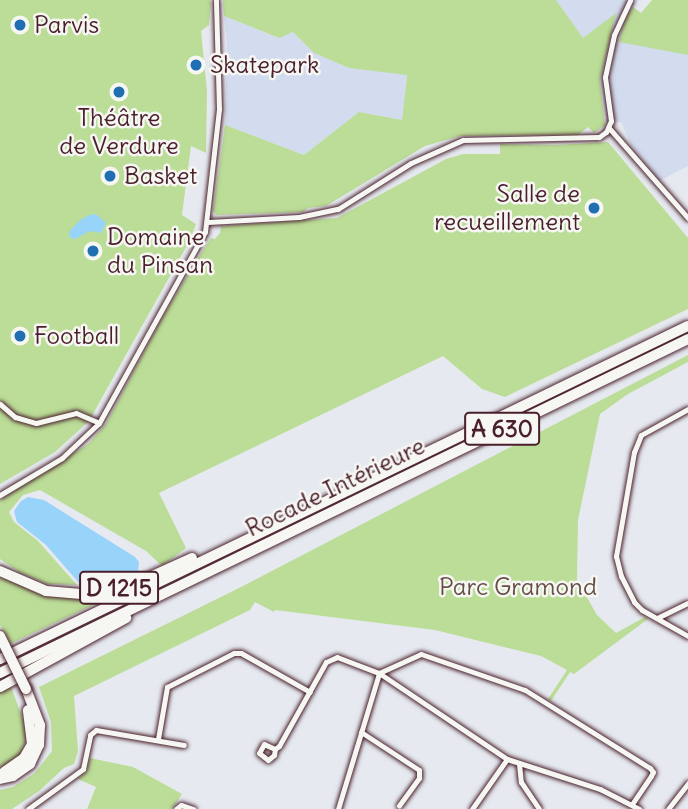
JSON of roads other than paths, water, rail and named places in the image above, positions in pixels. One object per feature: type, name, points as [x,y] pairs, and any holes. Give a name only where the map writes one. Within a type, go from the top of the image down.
[{"type":"highway","name":"A 630","points":[[0,659],[688,326]]},
{"type":"highway","name":"Rocade Intérieure","points":[[0,673],[688,338]]},
{"type":"highway","name":"D 1215","points":[[0,571],[46,591],[84,594],[130,586],[217,547],[234,546]]},
{"type":"highway","points":[[0,687],[124,620],[142,603]]},
{"type":"highway","points":[[0,636],[40,725],[38,745],[30,764],[13,776],[0,779]]},
{"type":"highway","points":[[0,650],[23,690],[32,721],[32,744],[24,758],[10,770],[0,773]]},
{"type":"street","points":[[0,495],[62,458],[99,423],[159,311],[195,253],[208,222],[219,108],[216,0]]},
{"type":"street","points":[[208,222],[299,217],[338,209],[411,163],[463,139],[594,138],[609,128],[611,121],[605,77],[614,35],[630,0]]},
{"type":"street","points":[[609,128],[688,218]]},
{"type":"street","points":[[0,404],[15,417],[36,423],[76,413],[99,423]]},
{"type":"street","points":[[688,409],[641,435],[634,452],[616,549],[621,576],[629,593],[642,610],[688,636]]},
{"type":"street","points":[[657,618],[688,603]]},
{"type":"street","points":[[158,739],[167,687],[234,653],[241,653],[310,692]]},
{"type":"street","points":[[338,809],[379,673],[421,654],[524,690],[650,768],[653,772],[651,776],[632,804]]},
{"type":"street","points":[[275,749],[326,662],[333,657],[379,673],[507,759],[569,777],[639,809]]},
{"type":"street","points":[[28,809],[83,769],[93,732],[158,739],[184,746]]},
{"type":"street","points":[[361,732],[419,770],[419,778],[399,806]]},
{"type":"street","points":[[471,809],[507,759]]},
{"type":"street","points":[[519,764],[521,782],[539,809]]},
{"type":"street","points":[[668,809],[688,783]]},
{"type":"street","points":[[176,809],[181,805],[193,809]]},
{"type":"water","points":[[96,214],[106,223],[101,233],[90,231],[75,239],[70,238],[69,232],[79,221]]},
{"type":"water","points":[[28,497],[44,500],[135,557],[139,562],[138,572],[124,580],[79,583],[46,545],[17,522],[14,511],[21,501]]},
{"type":"place","name":"Parvis","points":[[20,25]]},
{"type":"place","name":"Skatepark","points":[[196,65]]},
{"type":"place","name":"Théâtre de Verdure","points":[[119,92]]},
{"type":"place","name":"Basket","points":[[110,176]]},
{"type":"place","name":"Salle de recueillement","points":[[594,208]]},
{"type":"place","name":"Domaine du Pinsan","points":[[93,251]]},
{"type":"place","name":"Football","points":[[20,336]]},
{"type":"park label","name":"Parc Gramond","points":[[518,587]]}]
